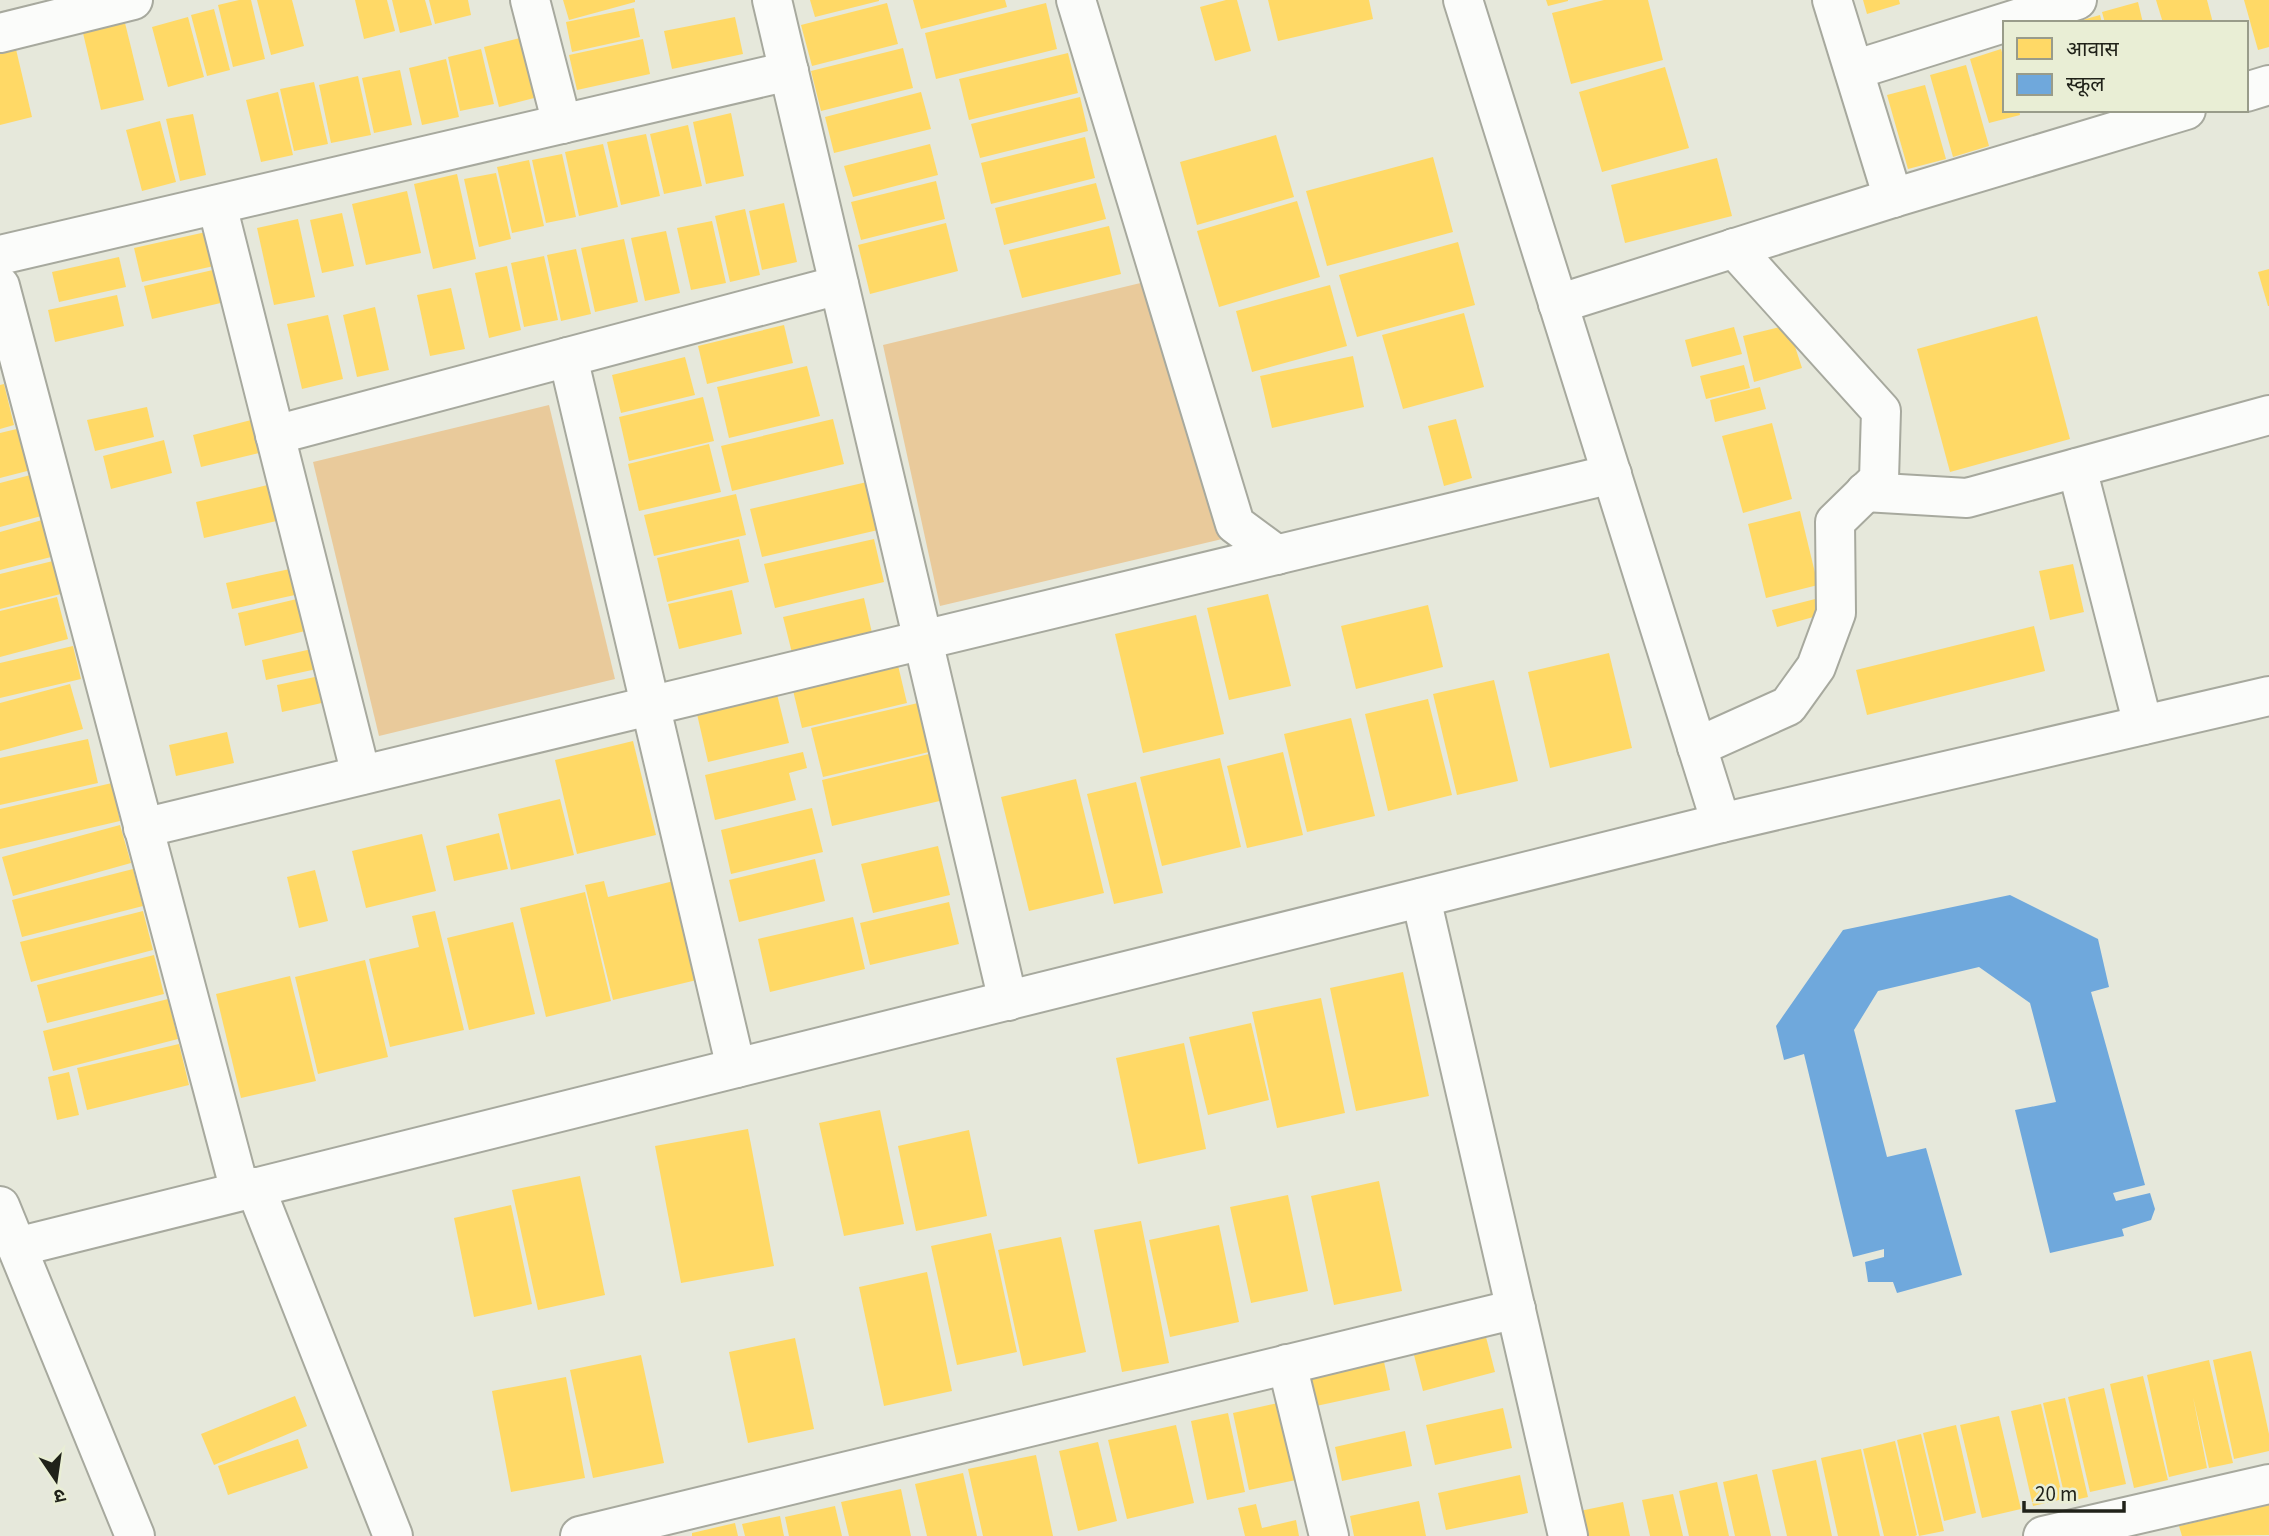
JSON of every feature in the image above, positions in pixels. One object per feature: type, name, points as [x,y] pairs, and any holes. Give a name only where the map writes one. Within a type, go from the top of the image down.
[{"type":"street","points":[[0,33],[133,0]]},
{"type":"street","points":[[530,0],[562,124]]},
{"type":"street","points":[[772,0],[1008,1001]]},
{"type":"street","points":[[1076,0],[1235,524],[1277,555]]},
{"type":"street","points":[[1463,0],[1721,823]]},
{"type":"street","points":[[1832,0],[1894,198]]},
{"type":"street","points":[[2010,21],[2077,0]]},
{"type":"street","points":[[1854,70],[2003,23]]},
{"type":"street","points":[[0,255],[789,71]]},
{"type":"street","points":[[2248,91],[2269,85]]},
{"type":"street","points":[[1558,304],[2179,112]]},
{"type":"street","points":[[217,205],[361,775]]},
{"type":"street","points":[[1697,747],[1788,706],[1816,667],[1836,613],[1835,522],[1879,479],[1881,411],[1734,248]]},
{"type":"street","points":[[275,435],[839,285]]},
{"type":"street","points":[[0,286],[143,828],[248,1189],[393,1536]]},
{"type":"street","points":[[568,357],[736,1068]]},
{"type":"street","points":[[1865,492],[1966,498],[2269,415]]},
{"type":"street","points":[[2077,468],[2143,725]]},
{"type":"street","points":[[143,828],[1612,474]]},
{"type":"street","points":[[17,1247],[1721,823],[2269,696]]},
{"type":"street","points":[[1421,898],[1568,1536]]},
{"type":"street","points":[[0,1206],[135,1536]]},
{"type":"street","points":[[580,1536],[1516,1309]]},
{"type":"street","points":[[1287,1364],[1329,1536]]},
{"type":"street","points":[[2043,1536],[2269,1484]]},
{"type":"shaded area","points":[[1153,280],[1239,535],[940,606],[883,345]]},
{"type":"shaded area","points":[[549,405],[615,679],[379,736],[313,462]]},
{"type":"building: आवास","points":[[251,0],[265,59],[233,67],[218,5]]},
{"type":"building: आवास","points":[[257,0],[292,0],[304,46],[271,55]]},
{"type":"building: आवास","points":[[355,0],[387,0],[395,31],[364,39]]},
{"type":"building: आवास","points":[[392,0],[425,0],[432,25],[400,33]]},
{"type":"building: आवास","points":[[429,0],[468,0],[471,15],[435,24]]},
{"type":"building: आवास","points":[[563,0],[635,0],[635,2],[569,20]]},
{"type":"building: आवास","points":[[810,0],[879,0],[879,1],[815,17]]},
{"type":"building: आवास","points":[[913,0],[1005,0],[1007,7],[921,29]]},
{"type":"building: आवास","points":[[1237,0],[1251,51],[1215,61],[1200,7]]},
{"type":"building: आवास","points":[[1268,0],[1369,0],[1373,19],[1278,41]]},
{"type":"building: आवास","points":[[1546,0],[1568,0],[1568,1],[1548,6]]},
{"type":"building: आवास","points":[[1604,0],[1648,0],[1663,60],[1571,84],[1552,13]]},
{"type":"building: आवास","points":[[1863,0],[1899,0],[1900,4],[1867,14]]},
{"type":"building: आवास","points":[[2156,0],[2207,0],[2212,21],[2162,21]]},
{"type":"building: आवास","points":[[2244,0],[2269,0],[2269,47],[2258,50]]},
{"type":"building: आवास","points":[[2138,2],[2143,21],[2104,21],[2102,12]]},
{"type":"building: आवास","points":[[887,3],[898,44],[812,66],[801,25]]},
{"type":"building: आवास","points":[[1046,3],[1057,49],[936,79],[925,33]]},
{"type":"building: आवास","points":[[634,8],[640,37],[572,52],[566,22]]},
{"type":"building: आवास","points":[[214,9],[230,70],[207,76],[191,15]]},
{"type":"building: आवास","points":[[2100,15],[2102,21],[2079,21]]},
{"type":"building: आवास","points":[[188,17],[204,77],[168,87],[152,27]]},
{"type":"building: आवास","points":[[735,17],[743,54],[672,69],[664,31]]},
{"type":"building: आवास","points":[[125,23],[144,100],[101,110],[83,33]]},
{"type":"building: आवास","points":[[524,37],[538,97],[499,107],[484,47]]},
{"type":"building: आवास","points":[[643,39],[650,74],[577,90],[569,55]]},
{"type":"building: आवास","points":[[15,45],[32,117],[0,125],[0,49]]},
{"type":"building: आवास","points":[[903,48],[913,88],[821,111],[811,71]]},
{"type":"building: आवास","points":[[481,49],[494,104],[460,111],[448,57]]},
{"type":"building: आवास","points":[[2001,49],[2003,112],[2019,112],[2020,115],[1989,123],[1970,59]]},
{"type":"building: आवास","points":[[1068,53],[1078,93],[969,120],[959,79]]},
{"type":"building: आवास","points":[[446,59],[459,117],[422,125],[409,68]]},
{"type":"building: आवास","points":[[1966,65],[1989,146],[1953,157],[1930,75]]},
{"type":"building: आवास","points":[[1665,67],[1689,148],[1602,172],[1579,92]]},
{"type":"building: आवास","points":[[400,70],[412,125],[374,133],[362,78]]},
{"type":"building: आवास","points":[[358,76],[371,135],[331,143],[319,85]]},
{"type":"building: आवास","points":[[314,82],[328,144],[294,151],[280,89]]},
{"type":"building: आवास","points":[[1925,85],[1946,159],[1908,169],[1887,95]]},
{"type":"building: आवास","points":[[278,92],[293,155],[261,162],[246,100]]},
{"type":"building: आवास","points":[[921,92],[931,129],[834,153],[825,117]]},
{"type":"building: आवास","points":[[1080,97],[1088,131],[980,158],[971,124]]},
{"type":"building: आवास","points":[[731,113],[744,176],[706,184],[693,122]]},
{"type":"building: आवास","points":[[193,114],[206,175],[180,181],[166,119]]},
{"type":"building: आवास","points":[[160,121],[176,182],[142,191],[126,130]]},
{"type":"building: आवास","points":[[688,125],[702,186],[664,194],[650,134]]},
{"type":"building: आवास","points":[[646,134],[660,196],[621,205],[607,142]]},
{"type":"building: आवास","points":[[1276,135],[1294,197],[1197,225],[1180,162]]},
{"type":"building: आवास","points":[[1085,137],[1095,178],[991,204],[981,163]]},
{"type":"building: आवास","points":[[603,144],[618,207],[579,216],[565,152]]},
{"type":"building: आवास","points":[[930,144],[938,175],[853,197],[844,166]]},
{"type":"building: आवास","points":[[562,154],[576,217],[546,223],[532,160]]},
{"type":"building: आवास","points":[[1433,157],[1453,232],[1327,266],[1306,191]]},
{"type":"building: आवास","points":[[1717,158],[1732,216],[1625,243],[1611,185]]},
{"type":"building: आवास","points":[[529,160],[544,226],[512,233],[497,167]]},
{"type":"building: आवास","points":[[496,173],[511,239],[479,247],[464,179]]},
{"type":"building: आवास","points":[[457,174],[476,259],[433,269],[414,184]]},
{"type":"building: आवास","points":[[936,181],[945,219],[861,240],[851,202]]},
{"type":"building: आवास","points":[[1096,183],[1106,219],[1004,245],[995,208]]},
{"type":"building: आवास","points":[[407,191],[421,253],[366,265],[352,204]]},
{"type":"building: आवास","points":[[1297,201],[1320,277],[1219,307],[1197,231]]},
{"type":"building: आवास","points":[[784,203],[797,262],[762,270],[749,211]]},
{"type":"building: आवास","points":[[745,209],[760,275],[730,282],[715,216]]},
{"type":"building: आवास","points":[[342,213],[354,266],[322,273],[310,220]]},
{"type":"building: आवास","points":[[298,219],[315,297],[274,305],[257,228]]},
{"type":"building: आवास","points":[[712,221],[726,283],[691,290],[677,228]]},
{"type":"building: आवास","points":[[946,223],[958,271],[870,294],[858,245]]},
{"type":"building: आवास","points":[[1109,226],[1121,274],[1022,298],[1009,250]]},
{"type":"building: आवास","points":[[666,231],[680,293],[645,301],[631,238]]},
{"type":"building: आवास","points":[[206,232],[214,266],[142,282],[134,248]]},
{"type":"building: आवास","points":[[624,239],[638,302],[595,312],[581,248]]},
{"type":"building: आवास","points":[[1458,242],[1475,305],[1357,337],[1339,275]]},
{"type":"building: आवास","points":[[576,249],[591,314],[561,321],[547,255]]},
{"type":"building: आवास","points":[[544,256],[558,320],[524,327],[511,263]]},
{"type":"building: आवास","points":[[119,257],[126,287],[59,302],[52,272]]},
{"type":"building: आवास","points":[[507,266],[521,330],[489,338],[475,273]]},
{"type":"building: आवास","points":[[217,269],[225,302],[152,319],[144,286]]},
{"type":"building: आवास","points":[[2269,269],[2269,306],[2268,306],[2258,272]]},
{"type":"building: आवास","points":[[1330,285],[1347,346],[1252,372],[1236,311]]},
{"type":"building: आवास","points":[[451,288],[465,349],[430,356],[417,295]]},
{"type":"building: आवास","points":[[117,295],[124,326],[55,342],[48,310]]},
{"type":"building: आवास","points":[[375,307],[389,370],[357,377],[343,315]]},
{"type":"building: आवास","points":[[1464,313],[1484,387],[1403,409],[1382,335]]},
{"type":"building: आवास","points":[[328,315],[343,379],[302,389],[287,324]]},
{"type":"building: आवास","points":[[2037,316],[2070,439],[1950,472],[1917,349]]},
{"type":"building: आवास","points":[[784,325],[793,363],[707,384],[698,346]]},
{"type":"building: आवास","points":[[1788,325],[1802,368],[1754,382],[1743,336]]},
{"type":"building: आवास","points":[[1734,327],[1742,354],[1692,367],[1685,340]]},
{"type":"building: आवास","points":[[1353,356],[1364,407],[1272,428],[1260,376]]},
{"type":"building: आवास","points":[[685,357],[695,395],[621,413],[612,375]]},
{"type":"building: आवास","points":[[1744,365],[1750,388],[1706,399],[1700,376]]},
{"type":"building: आवास","points":[[807,366],[820,416],[729,438],[717,387]]},
{"type":"building: आवास","points":[[4,384],[14,425],[0,429],[0,385]]},
{"type":"building: आवास","points":[[1760,387],[1766,409],[1715,422],[1710,400]]},
{"type":"building: आवास","points":[[703,397],[714,441],[629,461],[619,417]]},
{"type":"building: आवास","points":[[147,407],[154,437],[95,451],[87,420]]},
{"type":"building: आवास","points":[[259,418],[267,451],[201,467],[193,435]]},
{"type":"building: आवास","points":[[833,419],[844,464],[732,491],[721,446]]},
{"type":"building: आवास","points":[[1456,419],[1472,478],[1444,486],[1428,426]]},
{"type":"building: आवास","points":[[1772,423],[1792,499],[1743,513],[1722,436]]},
{"type":"building: आवास","points":[[25,427],[35,469],[0,478],[0,433]]},
{"type":"building: आवास","points":[[164,440],[172,473],[111,489],[103,456]]},
{"type":"building: आवास","points":[[709,444],[721,492],[639,511],[628,464]]},
{"type":"building: आवास","points":[[38,473],[49,514],[0,527],[0,483]]},
{"type":"building: आवास","points":[[867,482],[878,530],[762,557],[750,509]]},
{"type":"building: आवास","points":[[276,483],[285,519],[204,538],[196,502]]},
{"type":"building: आवास","points":[[736,494],[746,535],[654,556],[644,515]]},
{"type":"building: आवास","points":[[1800,511],[1818,585],[1766,598],[1748,524]]},
{"type":"building: आवास","points":[[49,518],[59,555],[0,570],[0,532]]},
{"type":"building: आवास","points":[[739,539],[749,582],[667,602],[657,558]]},
{"type":"building: आवास","points":[[874,539],[884,582],[775,608],[764,564]]},
{"type":"building: आवास","points":[[61,559],[69,592],[0,609],[0,574]]},
{"type":"building: आवास","points":[[2073,564],[2084,612],[2050,620],[2039,571]]},
{"type":"building: आवास","points":[[299,567],[304,593],[232,609],[226,583]]},
{"type":"building: आवास","points":[[732,590],[742,634],[679,649],[668,604]]},
{"type":"building: आवास","points":[[1268,594],[1291,686],[1229,700],[1207,608]]},
{"type":"building: आवास","points":[[57,597],[68,639],[0,657],[0,611]]},
{"type":"building: आवास","points":[[305,597],[313,629],[245,646],[238,613]]},
{"type":"building: आवास","points":[[1823,597],[1828,613],[1777,627],[1772,610]]},
{"type":"building: आवास","points":[[864,598],[875,646],[795,665],[783,617]]},
{"type":"building: आवास","points":[[1428,605],[1443,667],[1356,689],[1341,626]]},
{"type":"building: आवास","points":[[1196,615],[1224,734],[1143,753],[1115,634]]},
{"type":"building: आवास","points":[[2034,626],[2045,671],[1867,715],[1856,670]]},
{"type":"building: आवास","points":[[73,646],[81,679],[0,698],[0,663]]},
{"type":"building: आवास","points":[[321,647],[326,667],[266,680],[262,660]]},
{"type":"building: आवास","points":[[1609,653],[1632,748],[1550,768],[1528,672]]},
{"type":"building: आवास","points":[[896,657],[907,703],[802,728],[791,682]]},
{"type":"building: आवास","points":[[329,674],[335,700],[282,712],[277,685]]},
{"type":"building: आवास","points":[[1494,680],[1518,781],[1457,795],[1433,694]]},
{"type":"building: आवास","points":[[774,682],[789,743],[708,762],[694,701]]},
{"type":"building: आवास","points":[[70,684],[83,729],[0,751],[0,703]]},
{"type":"building: आवास","points":[[1428,699],[1452,795],[1388,811],[1365,714]]},
{"type":"building: आवास","points":[[918,703],[929,752],[823,777],[811,728]]},
{"type":"building: आवास","points":[[1351,718],[1375,816],[1307,832],[1284,734]]},
{"type":"building: आवास","points":[[227,732],[234,763],[176,776],[169,745]]},
{"type":"building: आवास","points":[[88,739],[98,783],[0,805],[0,758]]},
{"type":"building: आवास","points":[[633,741],[656,835],[577,854],[555,760]]},
{"type":"building: आवास","points":[[803,752],[807,768],[789,773],[796,800],[715,820],[705,775]]},
{"type":"building: आवास","points":[[1283,752],[1303,835],[1247,848],[1227,766]]},
{"type":"building: आवास","points":[[933,753],[944,800],[832,826],[822,780]]},
{"type":"building: आवास","points":[[1220,758],[1241,847],[1162,866],[1140,777]]},
{"type":"building: आवास","points":[[1076,779],[1104,893],[1029,911],[1001,797]]},
{"type":"building: आवास","points":[[1136,782],[1163,893],[1114,904],[1087,794]]},
{"type":"building: आवास","points":[[112,783],[120,821],[0,849],[0,809]]},
{"type":"building: आवास","points":[[560,799],[574,855],[511,870],[498,814]]},
{"type":"building: आवास","points":[[812,808],[823,852],[731,874],[721,830]]},
{"type":"building: आवास","points":[[120,825],[131,863],[13,896],[2,857]]},
{"type":"building: आवास","points":[[499,833],[508,869],[454,881],[446,846]]},
{"type":"building: आवास","points":[[422,834],[436,891],[366,908],[352,851]]},
{"type":"building: आवास","points":[[938,846],[950,895],[873,913],[861,864]]},
{"type":"building: आवास","points":[[815,859],[825,901],[739,922],[729,880]]},
{"type":"building: आवास","points":[[133,869],[143,906],[22,937],[12,900]]},
{"type":"building: आवास","points":[[315,870],[328,921],[299,928],[287,877]]},
{"type":"building: आवास","points":[[678,880],[701,979],[613,1000],[585,885],[604,881],[608,897]]},
{"type":"building: आवास","points":[[585,892],[611,1001],[546,1017],[520,908]]},
{"type":"building: आवास","points":[[949,902],[959,944],[870,965],[860,923]]},
{"type":"building: आवास","points":[[143,911],[153,950],[31,982],[20,942]]},
{"type":"building: आवास","points":[[435,911],[464,1030],[390,1047],[369,959],[419,947],[412,916]]},
{"type":"building: आवास","points":[[853,917],[865,969],[770,992],[758,939]]},
{"type":"building: आवास","points":[[513,922],[535,1014],[469,1030],[447,938]]},
{"type":"building: आवास","points":[[154,955],[164,994],[47,1023],[37,985]]},
{"type":"building: आवास","points":[[365,960],[388,1057],[318,1074],[295,977]]},
{"type":"building: आवास","points":[[1403,972],[1429,1096],[1356,1111],[1330,988]]},
{"type":"building: आवास","points":[[290,976],[316,1081],[241,1098],[216,994]]},
{"type":"building: आवास","points":[[1321,998],[1345,1113],[1277,1128],[1252,1012]]},
{"type":"building: आवास","points":[[168,999],[178,1039],[53,1071],[43,1031]]},
{"type":"building: आवास","points":[[1251,1023],[1269,1100],[1208,1115],[1189,1037]]},
{"type":"building: आवास","points":[[1184,1043],[1206,1149],[1138,1164],[1116,1058]]},
{"type":"building: आवास","points":[[179,1044],[189,1085],[87,1110],[77,1068]]},
{"type":"building: आवास","points":[[69,1072],[79,1115],[57,1120],[48,1077]]},
{"type":"building: आवास","points":[[880,1110],[904,1224],[844,1236],[819,1123]]},
{"type":"building: आवास","points":[[748,1129],[774,1266],[681,1283],[655,1146]]},
{"type":"building: आवास","points":[[969,1130],[987,1216],[916,1231],[898,1146]]},
{"type":"building: आवास","points":[[580,1176],[605,1295],[538,1310],[512,1190]]},
{"type":"building: आवास","points":[[1379,1181],[1402,1291],[1334,1305],[1311,1196]]},
{"type":"building: आवास","points":[[1288,1195],[1308,1291],[1251,1303],[1230,1207]]},
{"type":"building: आवास","points":[[511,1205],[532,1304],[474,1317],[454,1218]]},
{"type":"building: आवास","points":[[1141,1221],[1169,1363],[1122,1372],[1094,1230]]},
{"type":"building: आवास","points":[[1219,1225],[1239,1322],[1170,1337],[1149,1240]]},
{"type":"building: आवास","points":[[991,1233],[1017,1352],[957,1365],[931,1246]]},
{"type":"building: आवास","points":[[1061,1237],[1086,1352],[1023,1366],[998,1250]]},
{"type":"building: आवास","points":[[927,1272],[952,1391],[884,1406],[859,1287]]},
{"type":"building: आवास","points":[[1486,1337],[1495,1372],[1423,1391],[1414,1355]]},
{"type":"building: आवास","points":[[795,1338],[814,1429],[748,1443],[729,1352]]},
{"type":"building: आवास","points":[[2251,1351],[2269,1434],[2269,1451],[2234,1459],[2213,1360]]},
{"type":"building: आवास","points":[[641,1355],[664,1463],[593,1478],[570,1370]]},
{"type":"building: आवास","points":[[1383,1357],[1390,1390],[1307,1408],[1300,1375]]},
{"type":"building: आवास","points":[[2209,1360],[2233,1463],[2209,1468],[2193,1397],[2207,1468],[2169,1477],[2147,1375]]},
{"type":"building: आवास","points":[[2143,1376],[2168,1480],[2134,1488],[2110,1384]]},
{"type":"building: आवास","points":[[566,1377],[585,1478],[511,1492],[492,1391]]},
{"type":"building: आवास","points":[[2104,1388],[2126,1484],[2090,1492],[2068,1397]]},
{"type":"building: आवास","points":[[295,1396],[307,1426],[214,1465],[201,1434]]},
{"type":"building: आवास","points":[[2065,1398],[2088,1497],[2066,1502],[2043,1403]]},
{"type":"building: आवास","points":[[1278,1403],[1296,1480],[1249,1490],[1233,1413]]},
{"type":"building: आवास","points":[[2041,1404],[2063,1499],[2033,1506],[2011,1411]]},
{"type":"building: आवास","points":[[1503,1408],[1512,1448],[1435,1465],[1426,1425]]},
{"type":"building: आवास","points":[[1228,1413],[1245,1492],[1207,1500],[1191,1421]]},
{"type":"building: आवास","points":[[1999,1416],[2021,1509],[1982,1518],[1960,1425]]},
{"type":"building: आवास","points":[[1176,1425],[1194,1503],[1127,1519],[1108,1440]]},
{"type":"building: आवास","points":[[1956,1425],[1976,1513],[1944,1521],[1923,1433]]},
{"type":"building: आवास","points":[[1405,1431],[1412,1466],[1342,1481],[1335,1447]]},
{"type":"building: आवास","points":[[1921,1434],[1944,1531],[1919,1536],[1897,1440]]},
{"type":"building: आवास","points":[[298,1439],[308,1468],[228,1495],[218,1466]]},
{"type":"building: आवास","points":[[1895,1441],[1917,1535],[1915,1536],[1884,1536],[1863,1449]]},
{"type":"building: आवास","points":[[1098,1442],[1117,1521],[1078,1531],[1059,1451]]},
{"type":"building: आवास","points":[[1861,1449],[1880,1536],[1838,1536],[1821,1458]]},
{"type":"building: आवास","points":[[1036,1455],[1053,1536],[983,1536],[968,1469]]},
{"type":"building: आवास","points":[[1816,1460],[1832,1536],[1787,1536],[1772,1470]]},
{"type":"building: आवास","points":[[963,1473],[977,1536],[927,1536],[915,1484]]},
{"type":"building: आवास","points":[[1757,1474],[1771,1536],[1735,1536],[1723,1482]]},
{"type":"building: आवास","points":[[1520,1475],[1528,1513],[1446,1530],[1438,1493]]},
{"type":"building: आवास","points":[[1717,1482],[1729,1536],[1689,1536],[1679,1491]]},
{"type":"building: आवास","points":[[901,1489],[911,1536],[849,1536],[841,1502]]},
{"type":"building: आवास","points":[[1673,1494],[1683,1536],[1650,1536],[1642,1500]]},
{"type":"building: आवास","points":[[1419,1501],[1426,1536],[1354,1536],[1350,1516]]},
{"type":"building: आवास","points":[[1623,1502],[1630,1536],[1580,1536],[1575,1512]]},
{"type":"building: आवास","points":[[1256,1504],[1262,1528],[1296,1520],[1299,1536],[1245,1536],[1238,1508]]},
{"type":"building: आवास","points":[[2269,1505],[2269,1535],[2182,1536],[2179,1526]]},
{"type":"building: आवास","points":[[835,1506],[842,1536],[789,1536],[785,1517]]},
{"type":"building: आवास","points":[[780,1516],[784,1536],[745,1536],[742,1524]]},
{"type":"building: आवास","points":[[735,1523],[738,1536],[692,1536],[692,1533]]},
{"type":"building: स्कूल","points":[[2010,895],[2098,939],[2109,987],[2091,992],[2145,1185],[2113,1193],[2116,1201],[2150,1193],[2155,1209],[2151,1220],[2122,1229],[2124,1236],[2050,1253],[2015,1110],[2056,1102],[2030,1003],[1979,967],[1878,991],[1854,1030],[1887,1157],[1926,1148],[1962,1275],[1897,1293],[1893,1282],[1868,1282],[1865,1262],[1884,1257],[1884,1249],[1853,1257],[1804,1054],[1784,1060],[1776,1026],[1843,930]]}]
